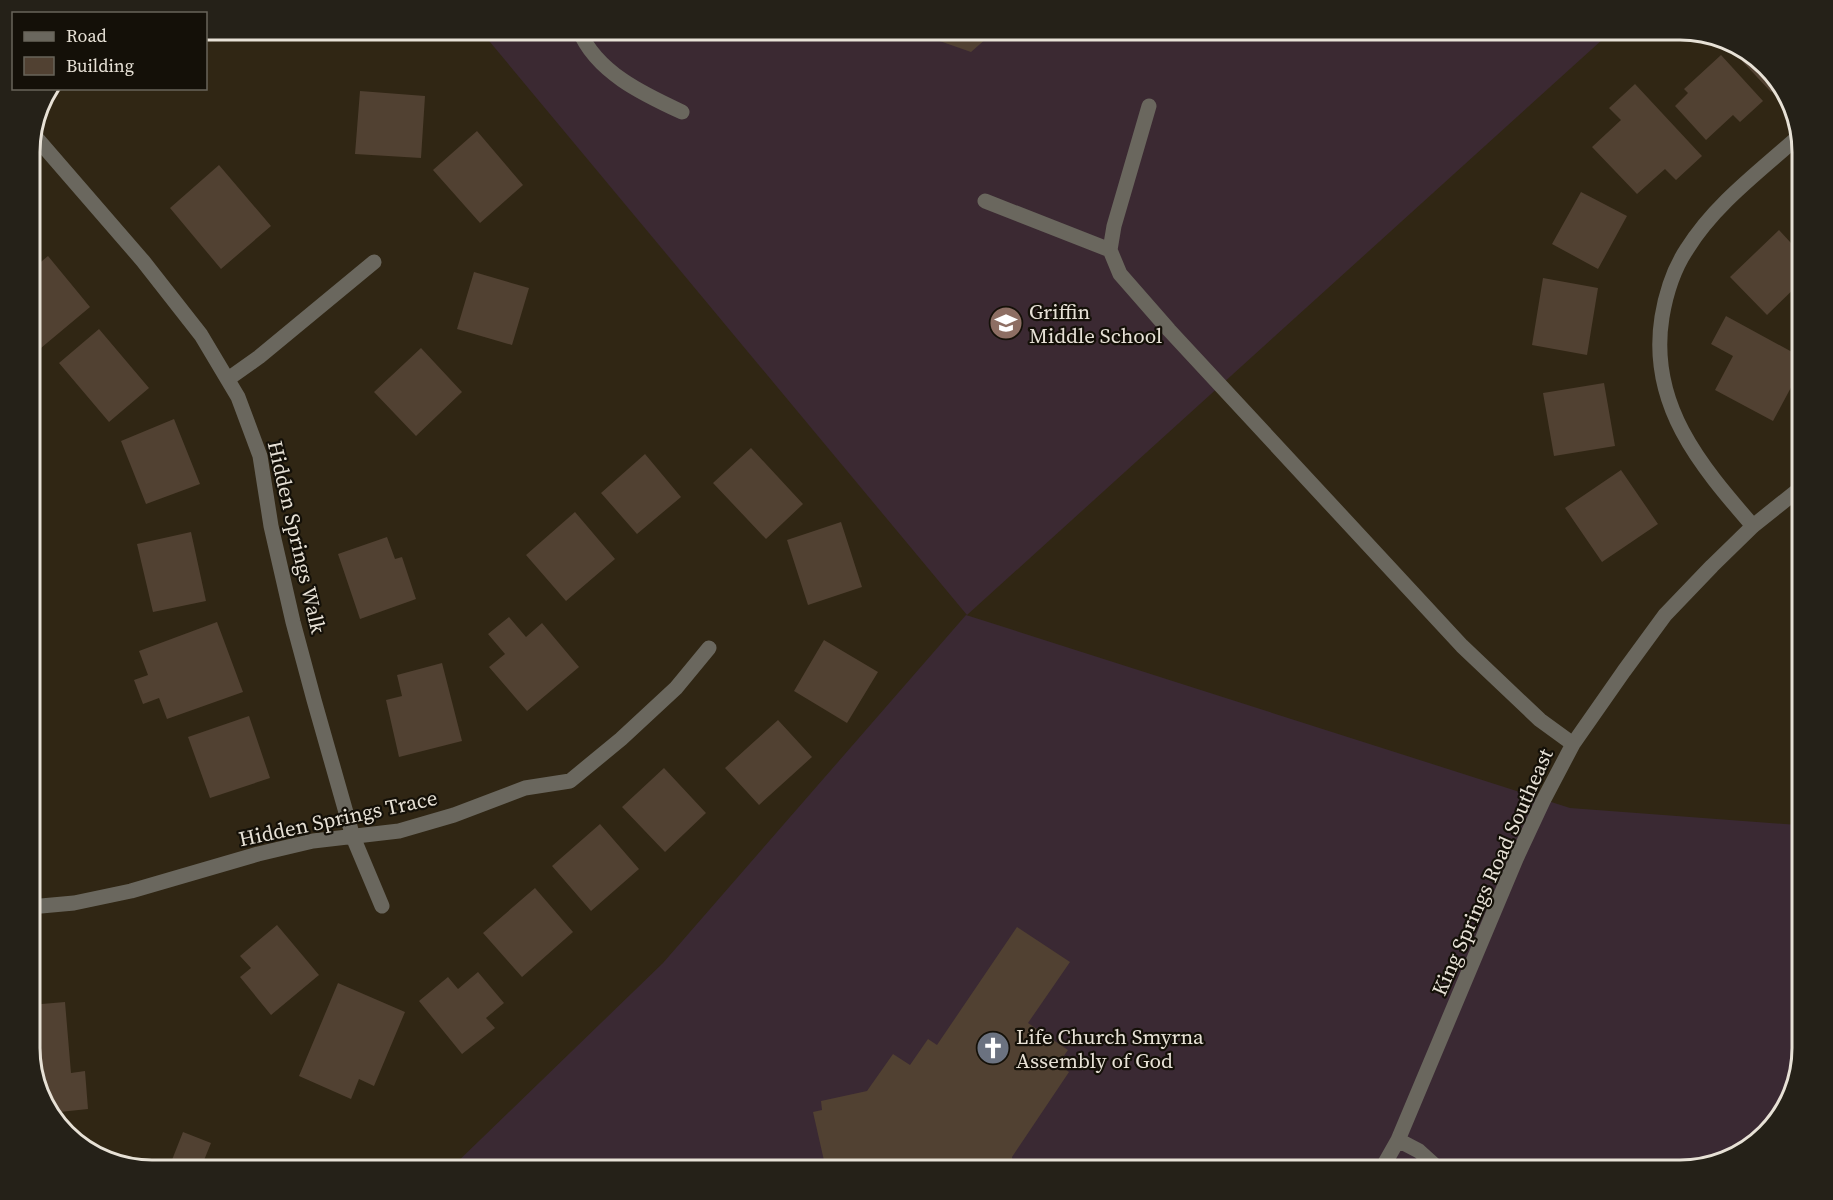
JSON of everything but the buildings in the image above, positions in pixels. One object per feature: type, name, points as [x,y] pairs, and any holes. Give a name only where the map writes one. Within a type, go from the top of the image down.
[{"type":"street","points":[[584,41],[613,74],[649,96],[682,112]]},
{"type":"street","points":[[1149,106],[1114,226],[1110,250],[1120,274],[1161,322],[1462,646],[1540,720],[1573,744]]},
{"type":"street","points":[[1753,526],[1705,468],[1686,439],[1672,411],[1660,365],[1660,332],[1665,298],[1686,249],[1724,203],[1792,142]]},
{"type":"street","name":"Hidden Springs Walk","points":[[41,143],[150,270],[201,335],[238,397],[260,456],[271,526],[293,622],[353,837],[382,906]]},
{"type":"street","points":[[985,201],[1110,250]]},
{"type":"street","points":[[228,379],[259,357],[374,262]]},
{"type":"street","name":"King Springs Road Southeast","points":[[1387,1160],[1398,1140],[1516,859],[1573,744],[1665,615],[1753,526],[1792,495]]},
{"type":"street","name":"Hidden Springs Trace","points":[[41,906],[74,903],[130,891],[258,854],[313,841],[399,831],[454,815],[525,788],[570,781],[621,740],[676,688],[709,648]]},
{"type":"street","points":[[1398,1140],[1419,1150],[1430,1160]]},
{"type":"shaded area","name":"Griffin Middle School","points":[[1602,40],[967,615],[489,41]]},
{"type":"shaded area","points":[[966,615],[1570,808],[1792,825],[1792,1062],[1787,1084],[1774,1110],[1749,1136],[1723,1151],[1695,1159],[459,1160],[663,963]]},
{"type":"place","name":"Griffin Middle School","points":[[1006,323]]},
{"type":"place","name":"Life Church Smyrna Assembly of God","points":[[993,1048]]}]
